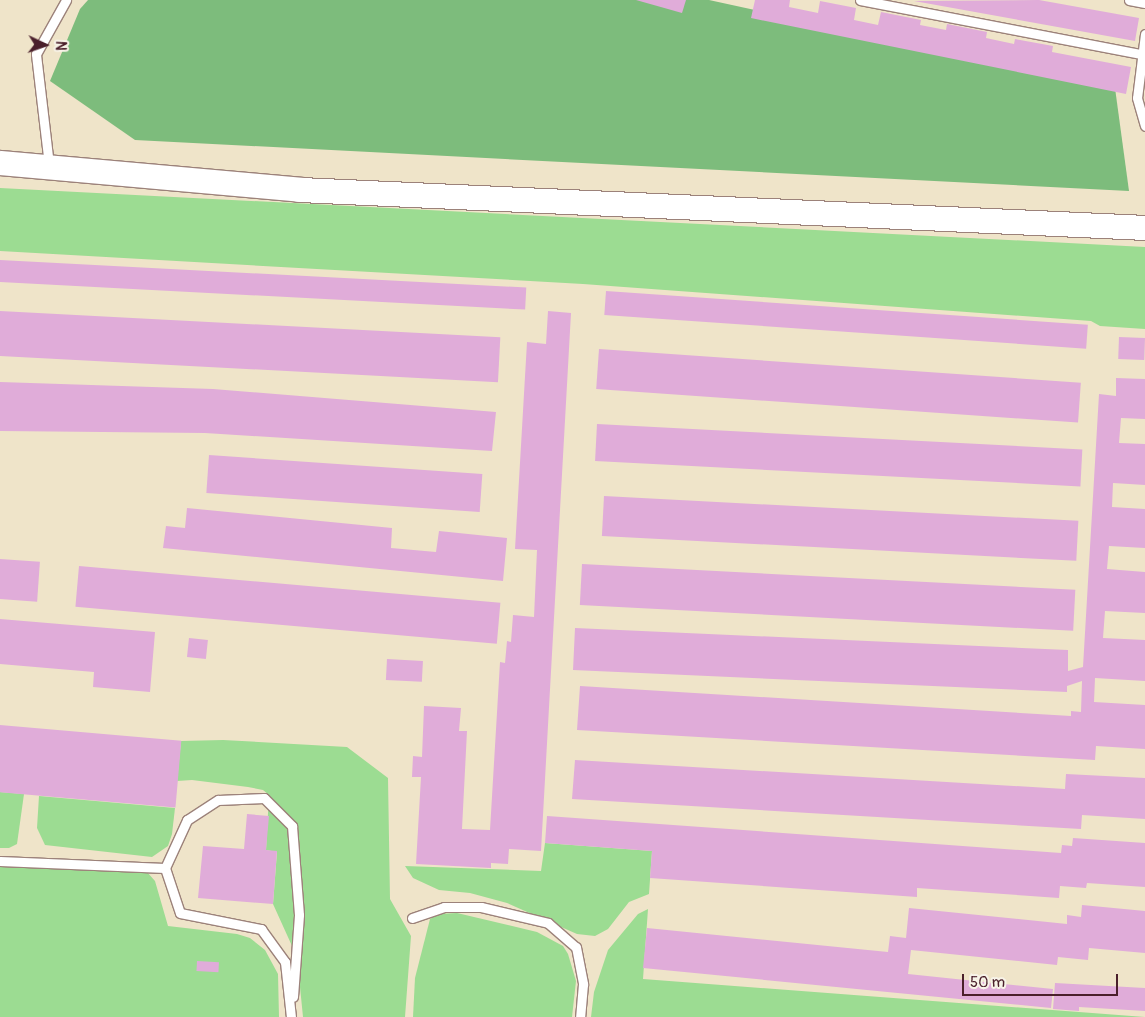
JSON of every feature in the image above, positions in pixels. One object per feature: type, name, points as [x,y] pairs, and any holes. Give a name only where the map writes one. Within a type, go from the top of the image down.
[{"type":"street","points":[[0,163],[48,165],[300,190],[1145,228]]},
{"type":"lane","points":[[48,165],[36,54],[66,0]]},
{"type":"lane","points":[[860,0],[1140,54]]},
{"type":"lane","points":[[1129,0],[1145,3]]},
{"type":"lane","points":[[1145,34],[1140,54],[1137,98],[1145,126]]},
{"type":"lane","points":[[264,798],[292,826],[299,915],[291,1017],[285,962],[261,930],[180,913],[166,868],[188,820],[218,800],[264,798]]},
{"type":"lane","points":[[0,861],[166,868]]},
{"type":"lane","points":[[412,918],[444,907],[482,907],[548,923],[576,947],[582,984],[580,1017]]},
{"type":"green space","points":[[88,0],[709,0],[1115,88],[1129,191],[135,140],[50,81],[80,9]]},
{"type":"green space","points":[[0,188],[1145,247],[1145,329],[1100,326],[1091,321],[583,284],[0,251]]},
{"type":"green space","points":[[223,740],[347,747],[388,778],[390,899],[411,936],[405,1017],[303,1017],[297,957],[273,904],[277,852],[266,850],[269,795],[263,790],[248,787],[192,780],[177,781],[181,741]]},
{"type":"green space","points":[[0,792],[24,794],[17,844],[9,848],[0,848]]},
{"type":"green space","points":[[39,796],[175,808],[172,834],[168,846],[152,857],[45,845],[37,828]]},
{"type":"green space","points":[[545,843],[652,851],[649,894],[629,902],[608,929],[595,936],[577,934],[507,903],[470,893],[439,890],[413,878],[405,866],[541,871]]},
{"type":"green space","points":[[0,864],[147,872],[155,881],[168,926],[237,934],[250,938],[265,950],[278,974],[279,1017],[0,1017]]},
{"type":"green space","points":[[648,909],[643,979],[1145,1017],[591,1017],[594,992],[608,950],[638,914]]},
{"type":"green space","points":[[457,913],[537,932],[563,946],[568,954],[576,981],[572,1017],[413,1017],[415,978],[430,919],[438,914]]},
{"type":"building","points":[[636,0],[686,0],[682,13]]},
{"type":"building","points":[[755,0],[790,0],[789,7],[818,13],[820,1],[856,8],[854,20],[878,25],[881,12],[921,20],[920,25],[946,30],[947,24],[987,32],[986,38],[1014,44],[1015,39],[1053,46],[1052,52],[1131,67],[1126,94],[751,18]]},
{"type":"building","points":[[1039,0],[1139,18],[1135,41],[914,1]]},
{"type":"building","points":[[0,260],[526,288],[525,310],[0,282]]},
{"type":"building","points":[[606,291],[1088,325],[1086,349],[604,315]]},
{"type":"building","points":[[0,311],[500,337],[498,382],[0,356]]},
{"type":"building","points":[[548,311],[571,313],[541,851],[509,849],[508,864],[491,863],[491,868],[416,864],[421,777],[412,777],[413,756],[422,757],[424,706],[461,708],[459,731],[467,731],[462,829],[490,830],[500,662],[505,663],[507,641],[511,642],[513,615],[534,617],[537,550],[515,549],[527,342],[546,344]]},
{"type":"building","points":[[1119,337],[1145,338],[1144,360],[1118,359]]},
{"type":"building","points":[[599,349],[1081,383],[1078,423],[596,389]]},
{"type":"building","points":[[1116,378],[1145,379],[1145,419],[1121,418],[1119,443],[1145,444],[1145,485],[1113,483],[1112,507],[1145,509],[1145,548],[1109,546],[1107,569],[1145,572],[1145,613],[1105,611],[1103,638],[1145,640],[1145,681],[1095,678],[1094,702],[1145,705],[1145,749],[1096,746],[1095,760],[577,730],[580,686],[1071,716],[1071,711],[1081,712],[1082,681],[1067,686],[1067,692],[573,670],[575,628],[1068,650],[1068,671],[1083,667],[1099,394],[1116,396]]},
{"type":"building","points":[[0,382],[213,389],[496,412],[492,451],[205,433],[0,431]]},
{"type":"building","points":[[597,424],[1082,449],[1080,486],[595,461]]},
{"type":"building","points":[[209,455],[482,474],[480,512],[206,493]]},
{"type":"building","points":[[604,496],[1078,521],[1076,561],[602,536]]},
{"type":"building","points":[[187,508],[392,528],[391,548],[436,552],[439,531],[507,538],[503,581],[163,548],[166,526],[185,528]]},
{"type":"building","points":[[0,559],[40,562],[37,602],[0,599]]},
{"type":"building","points":[[582,564],[1075,590],[1073,631],[580,605]]},
{"type":"building","points":[[79,566],[500,603],[497,644],[75,607]]},
{"type":"building","points":[[0,619],[155,632],[150,692],[93,687],[94,672],[0,664]]},
{"type":"building","points":[[189,638],[208,640],[206,659],[187,657]]},
{"type":"building","points":[[387,659],[423,661],[422,682],[386,680]]},
{"type":"building","points":[[0,725],[181,741],[175,808],[0,792]]},
{"type":"building","points":[[575,760],[1065,789],[1066,774],[1145,778],[1145,819],[1082,815],[1081,829],[572,799]]},
{"type":"building","points":[[247,814],[269,816],[266,850],[277,851],[273,904],[198,898],[203,846],[244,849]]},
{"type":"building","points":[[547,816],[1061,853],[1062,845],[1072,846],[1073,838],[1145,843],[1145,887],[1087,883],[1086,888],[1060,886],[1059,898],[917,888],[917,897],[650,878],[652,851],[545,843]]},
{"type":"building","points":[[1082,905],[1145,911],[1145,953],[1089,948],[1088,960],[1058,957],[1057,965],[911,950],[908,974],[1053,989],[1051,1008],[643,968],[647,928],[888,952],[890,936],[906,938],[909,908],[1067,924],[1067,915],[1081,917]]},
{"type":"building","points":[[197,961],[219,962],[218,972],[196,971]]},
{"type":"building","points":[[1055,983],[1145,988],[1145,1011],[1079,1007],[1079,1011],[1053,1009]]}]
